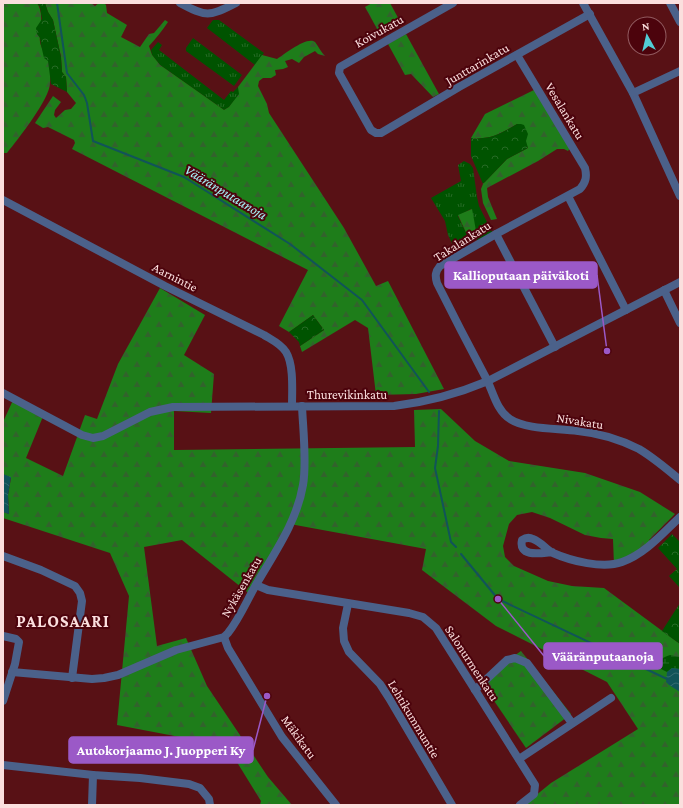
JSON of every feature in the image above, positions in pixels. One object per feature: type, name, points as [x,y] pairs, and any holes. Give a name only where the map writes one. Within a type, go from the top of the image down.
[{"type":"street","points":[[180,3],[198,12],[210,14],[220,12],[236,3]]},
{"type":"street","name":"Koivukatu","points":[[376,133],[371,130],[339,74],[340,66],[453,3]]},
{"type":"street","points":[[583,3],[633,93],[680,196]]},
{"type":"street","points":[[670,3],[680,22]]},
{"type":"street","name":"Junttarinkatu","points":[[376,133],[381,133],[590,14]]},
{"type":"street","name":"Vesalankatu","points":[[518,55],[585,168],[587,176],[586,182]]},
{"type":"street","points":[[633,93],[680,71]]},
{"type":"street","name":"Takalankatu","points":[[488,381],[437,283],[435,276],[436,272],[440,266],[496,234],[568,196],[580,189],[586,182]]},
{"type":"street","points":[[568,196],[626,310]]},
{"type":"street","name":"Aarnintie","points":[[3,200],[165,286],[278,343],[287,354],[291,365],[292,406]]},
{"type":"street","points":[[496,234],[555,347]]},
{"type":"street","name":"Thurevikinkatu","points":[[3,394],[82,436],[93,438],[103,436],[150,412],[173,407],[394,406],[416,403],[464,391],[488,381],[680,282]]},
{"type":"street","points":[[664,290],[680,324]]},
{"type":"street","name":"Nivakatu","points":[[488,381],[501,411],[509,419],[521,424],[542,428],[579,431],[610,438],[638,449],[680,480]]},
{"type":"street","name":"Nykäsenkatu","points":[[12,672],[92,679],[118,675],[176,650],[224,637],[236,624],[282,542],[298,507],[303,484],[302,406]]},
{"type":"street","points":[[552,552],[571,559],[593,564],[608,565],[621,563],[635,556],[644,549],[680,517]]},
{"type":"street","points":[[3,556],[41,570],[75,586],[80,593],[82,601],[72,678]]},
{"type":"street","name":"Salonurmenkatu","points":[[256,586],[268,590],[409,613],[423,618],[436,628],[535,785],[534,794],[520,805]]},
{"type":"street","name":"Lehtikummuntie","points":[[348,604],[343,628],[344,641],[349,652],[380,684],[452,805]]},
{"type":"street","points":[[3,636],[16,639],[19,642],[3,701]]},
{"type":"street","name":"Mäkikatu","points":[[224,637],[228,648],[282,737],[336,805]]},
{"type":"street","points":[[475,690],[507,660],[518,659],[527,663],[572,723]]},
{"type":"street","points":[[519,759],[611,698]]},
{"type":"street","points":[[3,765],[93,776],[140,778],[189,784],[200,788],[209,799],[210,805]]},
{"type":"street","points":[[92,805],[93,776]]},
{"type":"green space","points":[[3,3],[37,3],[41,12],[40,42],[48,59],[50,74],[49,90],[45,99],[33,119],[7,153],[3,153]]},
{"type":"green space","points":[[37,3],[45,3],[53,20],[61,57],[62,72],[66,77],[67,92],[51,84],[48,61],[44,58],[40,38],[37,34],[36,28],[42,19],[40,7]]},
{"type":"green space","points":[[45,3],[91,3],[95,6],[99,3],[104,3],[106,5],[107,13],[127,25],[121,37],[140,47],[149,34],[154,33],[165,20],[168,22],[149,46],[152,55],[160,65],[224,110],[229,107],[239,94],[238,87],[262,55],[277,59],[302,43],[307,41],[315,42],[325,56],[318,54],[315,51],[304,57],[299,63],[292,59],[285,61],[288,67],[275,70],[276,75],[271,78],[263,78],[259,81],[258,86],[267,104],[269,113],[344,228],[376,286],[388,281],[444,389],[416,394],[376,395],[368,328],[355,320],[302,352],[300,346],[324,330],[313,315],[289,332],[279,326],[308,270],[72,149],[75,143],[74,140],[48,127],[43,128],[35,123],[53,96],[61,102],[55,110],[54,115],[56,118],[65,110],[71,109],[76,103],[67,92],[66,77],[62,72],[61,57],[53,20]]},
{"type":"green space","points":[[372,3],[390,3],[402,25],[381,36],[365,7]]},
{"type":"green space","points":[[213,20],[219,20],[264,53],[255,65],[207,28]]},
{"type":"green space","points":[[406,34],[439,94],[433,97],[411,74],[405,75],[388,44]]},
{"type":"green space","points":[[193,38],[242,75],[234,86],[186,51],[186,48]]},
{"type":"green space","points":[[158,42],[162,45],[159,50],[224,100],[231,91],[233,92],[238,87],[240,94],[229,107],[224,110],[160,65],[152,55],[151,50]]},
{"type":"green space","points":[[534,90],[570,148],[568,151],[564,149],[557,149],[538,161],[487,188],[488,197],[497,219],[491,220],[483,203],[481,189],[483,184],[507,159],[528,148],[517,124],[495,136],[471,138],[485,114]]},
{"type":"green space","points":[[517,124],[524,125],[528,134],[526,141],[528,148],[507,159],[483,184],[471,156],[471,138],[495,136]]},
{"type":"green space","points":[[464,161],[470,164],[473,168],[479,206],[492,232],[477,241],[471,209],[458,216],[469,239],[454,247],[448,235],[445,221],[431,198],[461,181],[458,165]]},
{"type":"green space","points":[[472,209],[477,236],[469,239],[458,215]]},
{"type":"green space","points":[[160,288],[205,315],[184,355],[214,374],[211,413],[174,411],[174,450],[415,447],[414,410],[441,409],[475,441],[509,461],[585,473],[640,492],[675,514],[649,540],[653,545],[614,565],[613,539],[585,535],[550,518],[532,512],[517,515],[509,524],[503,546],[505,557],[514,566],[548,581],[572,586],[604,588],[680,644],[680,805],[524,805],[551,783],[638,729],[607,682],[496,626],[422,570],[426,549],[290,524],[251,595],[182,540],[144,547],[157,646],[186,638],[207,686],[268,777],[292,805],[260,805],[261,801],[227,746],[117,725],[129,596],[110,553],[3,518],[3,512],[9,514],[8,495],[11,478],[3,474],[3,422],[14,398],[44,414],[26,458],[63,476],[85,415],[97,419],[118,364]]},
{"type":"green space","points":[[313,315],[324,330],[300,346],[299,342],[289,332]]},
{"type":"green space","points":[[672,534],[680,542],[680,588],[669,576],[677,569],[658,548]]},
{"type":"green space","points":[[680,603],[680,644],[662,631]]},
{"type":"green space","points":[[521,651],[571,714],[526,748],[480,680]]},
{"type":"green space","points":[[670,655],[680,657],[680,669],[672,668],[667,672],[659,668],[659,665],[662,659]]},
{"type":"water","points":[[3,474],[11,477],[8,495],[9,514],[3,512]]},
{"type":"water","points":[[672,668],[680,669],[680,692],[666,682],[667,672]]},
{"type":"waterway","name":"Vääränputaanoja","points":[[57,3],[67,73],[84,95],[87,103],[93,141],[184,177],[290,244],[362,300],[429,392]]},
{"type":"waterway","name":"Vääränputaanoja","points":[[439,411],[438,446],[435,468],[451,542],[456,547]]},
{"type":"waterway","name":"Vääränputaanoja","points":[[461,554],[498,599],[667,679]]},
{"type":"place","name":"Kallioputaan päiväkoti","points":[[607,351]]},
{"type":"place","name":"Vääränputaanoja","points":[[498,599]]},
{"type":"place","name":"Autokorjaamo J. Juopperi Ky","points":[[267,696]]},
{"type":"district","name":"PALOSAARI","points":[[63,621]]}]
